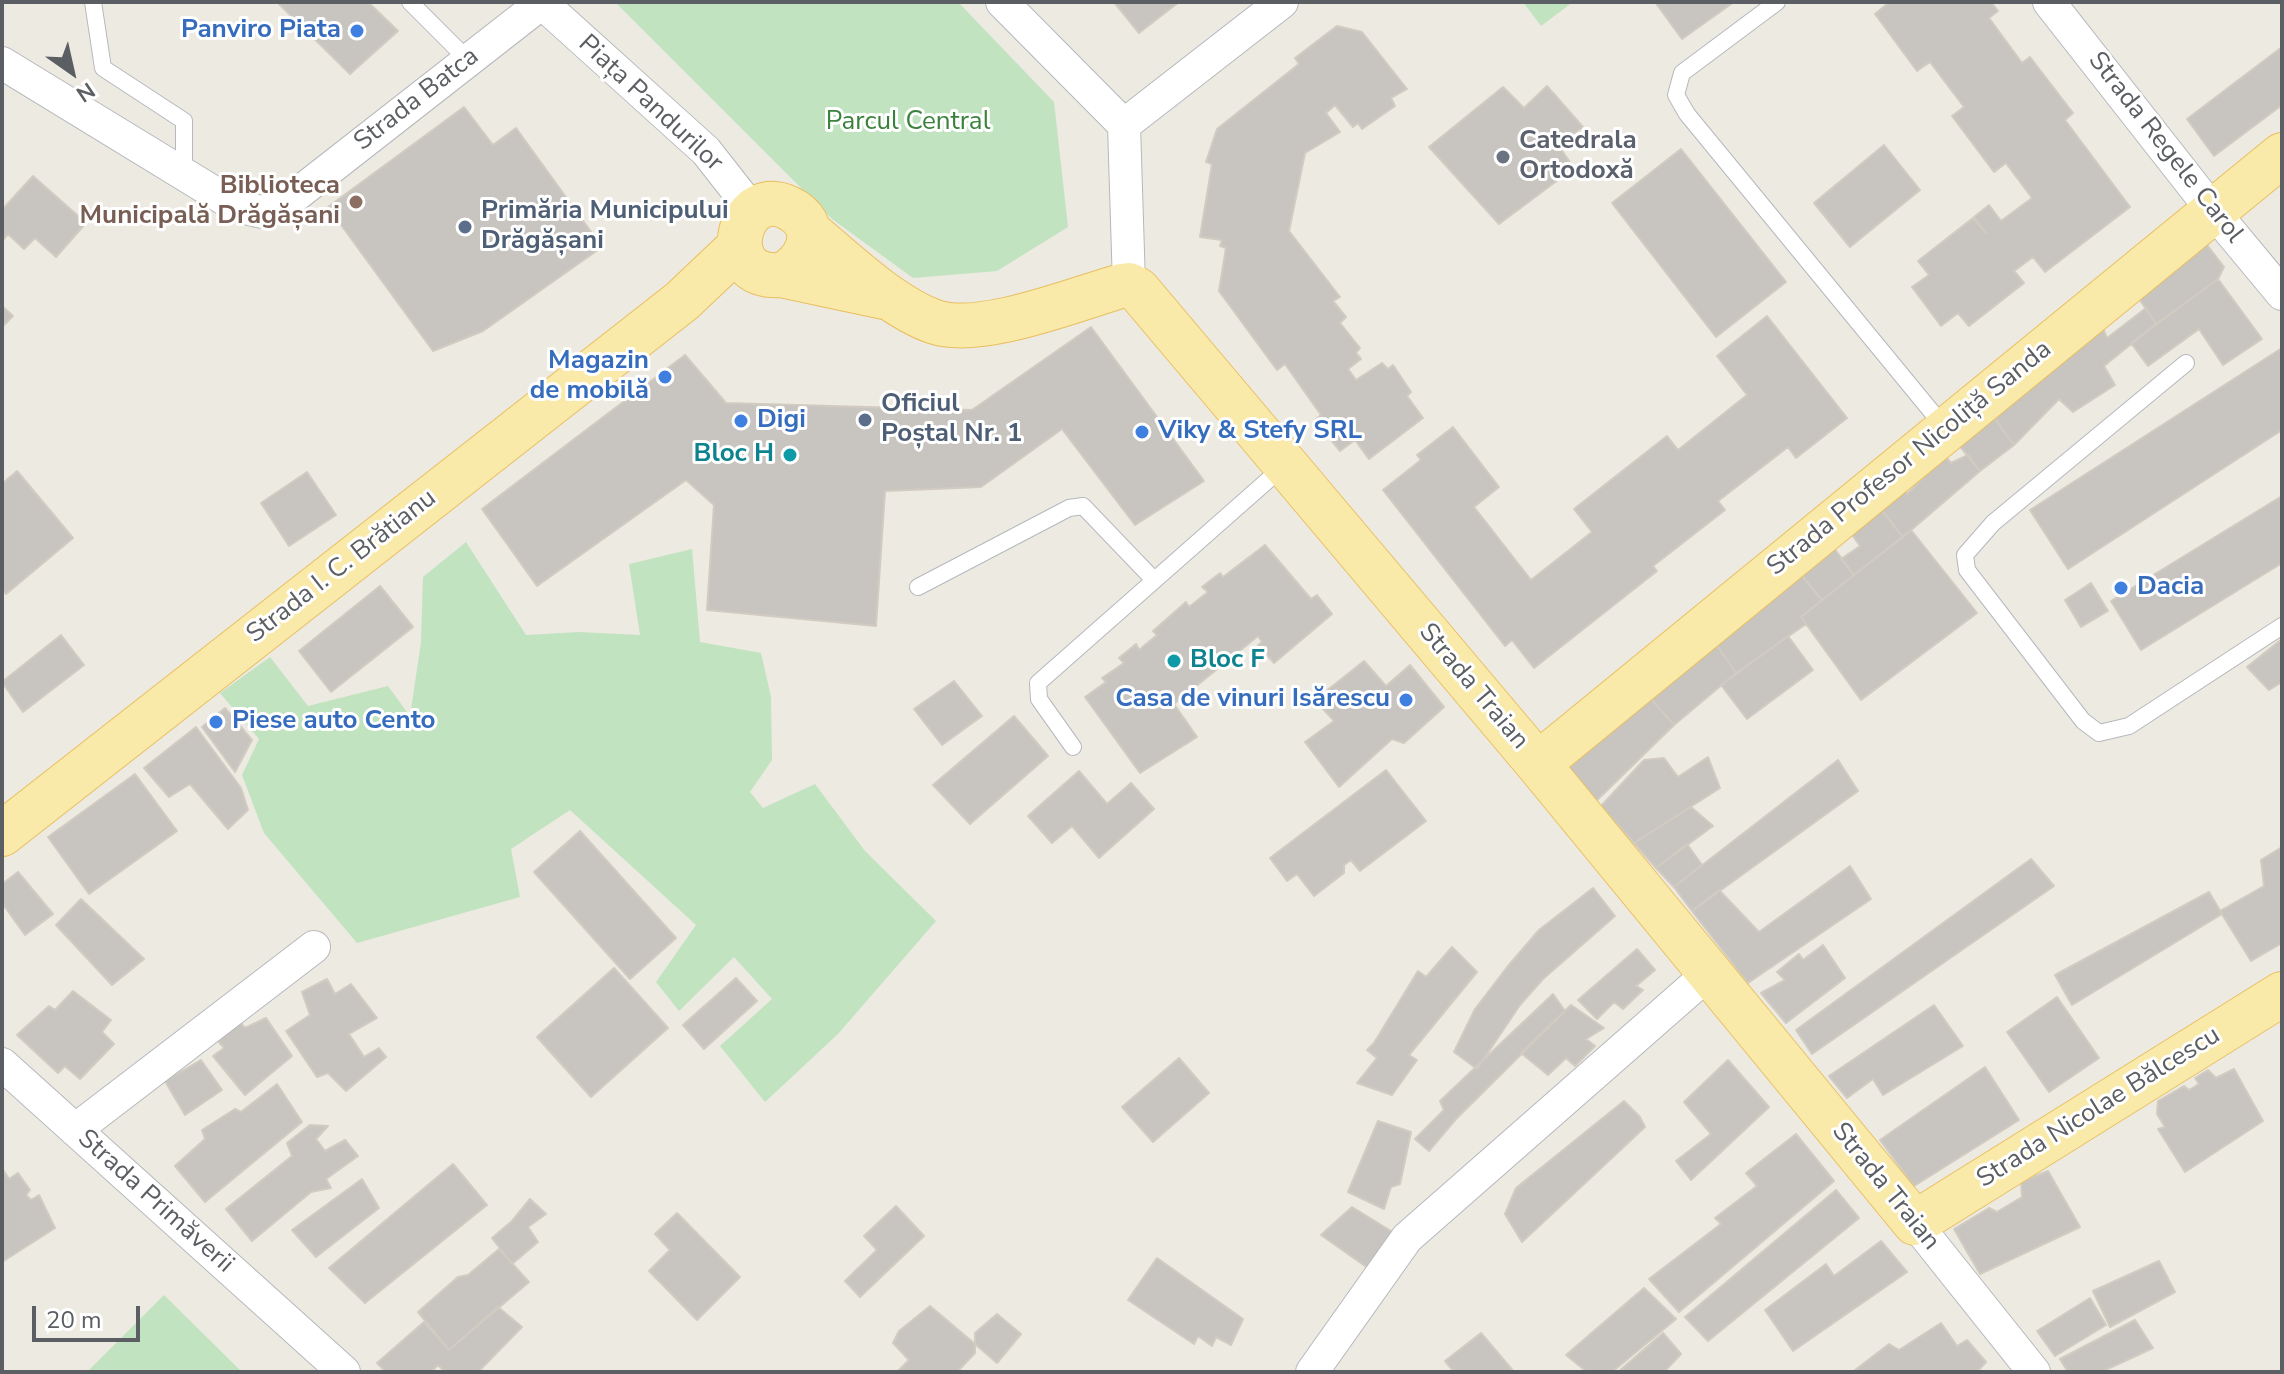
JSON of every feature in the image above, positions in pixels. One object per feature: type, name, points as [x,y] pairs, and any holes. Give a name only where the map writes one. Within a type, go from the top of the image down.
[{"type":"main road","name":"Strada Profesor Nicoliță Sanda","points":[[1538,764],[2282,155]]},
{"type":"main road","points":[[894,300],[809,232],[799,215],[782,205],[762,206],[760,252],[894,300],[932,321],[964,326],[994,322],[1129,285]]},
{"type":"main road","name":"Strada I. C. Brătianu","points":[[2,834],[682,301],[760,252],[800,264],[809,244],[809,232]]},
{"type":"main road","name":"Strada Traian","points":[[1129,285],[1138,290],[1538,764],[1915,1223]]},
{"type":"main road","name":"Strada Nicolae Bălcescu","points":[[1915,1223],[2282,994]]},
{"type":"street","points":[[1002,2],[1124,125],[1129,285]]},
{"type":"street","points":[[1124,125],[1282,2]]},
{"type":"street","name":"Strada Regele Carol","points":[[2049,2],[2282,294]]},
{"type":"street","name":"Strada Batca","points":[[2,63],[236,206],[262,212],[282,206],[542,3]]},
{"type":"street","name":"Piața Pandurilor","points":[[542,3],[706,151],[760,252]]},
{"type":"street","points":[[75,1130],[314,947]]},
{"type":"street","points":[[1312,1372],[1407,1238],[1709,973]]},
{"type":"street","name":"Strada Primăverii","points":[[2,1064],[344,1372]]},
{"type":"street","name":"Strada Traian","points":[[1915,1223],[2034,1372]]},
{"type":"lane","points":[[93,2],[103,68],[184,121],[184,175]]},
{"type":"lane","points":[[410,2],[468,60]]},
{"type":"lane","points":[[1777,2],[1682,73],[1676,95],[1687,114],[1946,429]]},
{"type":"lane","points":[[2186,363],[1993,523],[1965,555],[1967,570],[2083,721],[2099,733],[2129,726],[2282,626]]},
{"type":"lane","points":[[1073,747],[1039,699],[1038,683],[1285,465]]},
{"type":"lane","points":[[918,587],[1069,508],[1083,506],[1154,580]]},
{"type":"green space","name":"Parcul Central","points":[[615,2],[958,2],[1054,102],[1068,227],[997,271],[913,278],[832,219]]},
{"type":"green space","points":[[1523,2],[1573,2],[1541,26]]},
{"type":"green space","points":[[466,542],[526,635],[579,632],[640,635],[629,564],[692,549],[700,642],[761,653],[771,697],[772,760],[750,792],[763,808],[815,784],[865,851],[936,921],[838,1034],[765,1102],[720,1046],[772,999],[734,957],[679,1011],[656,982],[696,925],[570,810],[511,849],[520,897],[357,943],[264,833],[242,775],[259,739],[220,693],[270,657],[308,706],[388,686],[410,716],[421,642],[423,577]]},
{"type":"green space","points":[[164,1295],[242,1372],[87,1372]]},
{"type":"building","points":[[277,2],[368,2],[398,31],[350,74]]},
{"type":"building","points":[[1114,2],[1179,2],[1139,33]]},
{"type":"building","points":[[1655,2],[1734,2],[1682,39]]},
{"type":"building","points":[[1885,2],[1991,2],[1998,11],[1989,18],[2022,63],[2030,57],[2073,113],[2065,120],[2130,207],[2045,272],[2033,257],[2014,271],[2024,283],[1969,326],[1958,313],[1941,326],[1912,287],[1929,275],[1918,261],[1973,218],[1986,233],[1974,217],[1989,205],[2001,221],[2032,198],[2006,163],[1994,172],[1952,116],[1964,107],[1930,62],[1917,71],[1875,14],[1887,4]]},
{"type":"building","points":[[1337,26],[1362,32],[1407,89],[1391,98],[1395,106],[1362,129],[1358,123],[1353,127],[1335,105],[1326,113],[1340,132],[1305,153],[1289,231],[1340,297],[1333,301],[1346,317],[1340,323],[1360,348],[1356,353],[1361,359],[1348,369],[1356,380],[1382,363],[1388,369],[1393,365],[1411,392],[1407,396],[1423,418],[1369,459],[1355,440],[1340,451],[1315,420],[1321,415],[1285,364],[1277,370],[1219,291],[1226,248],[1220,246],[1222,240],[1200,237],[1212,164],[1206,162],[1217,129],[1299,64],[1295,58]]},
{"type":"building","points":[[2282,47],[2282,105],[2214,156],[2187,119]]},
{"type":"building","name":"Catedrala Ortodoxă","points":[[1547,86],[1583,127],[1558,145],[1574,168],[1499,224],[1429,147],[1503,87],[1524,108]]},
{"type":"building","name":"Primăria Municipului Drăgășani","points":[[464,107],[493,145],[516,128],[602,247],[483,331],[433,351],[328,207]]},
{"type":"building","points":[[1884,145],[1920,190],[1850,247],[1814,203]]},
{"type":"building","points":[[1681,149],[1786,282],[1716,337],[1612,203]]},
{"type":"building","points":[[33,176],[86,223],[56,257],[35,238],[24,249],[8,234],[2,241],[2,210]]},
{"type":"building","points":[[2201,237],[2224,267],[2218,279],[2156,324],[2134,291]]},
{"type":"building","points":[[2218,279],[2262,339],[2223,365],[2199,329],[2148,366],[2131,343]]},
{"type":"building","points":[[2,306],[13,316],[2,327]]},
{"type":"building","points":[[2146,308],[2156,324],[2104,366],[2115,385],[2073,412],[2059,399],[2014,445],[1987,408],[2098,317],[2107,338]]},
{"type":"building","points":[[1767,316],[1847,418],[1796,458],[1788,447],[1718,501],[1725,510],[1653,566],[1657,571],[1534,668],[1512,640],[1505,646],[1383,490],[1421,460],[1417,455],[1453,427],[1499,487],[1474,507],[1531,580],[1592,532],[1574,509],[1667,436],[1678,450],[1747,395],[1717,356]]},
{"type":"building","name":"Bloc H","points":[[1091,327],[1204,481],[1135,525],[1062,429],[981,487],[885,491],[876,626],[707,610],[714,505],[686,480],[537,586],[482,509],[685,355],[726,403],[972,410]]},
{"type":"building","points":[[2282,348],[2282,430],[2068,569],[2030,510]]},
{"type":"building","points":[[1987,408],[2014,445],[1980,471],[1950,434]]},
{"type":"building","points":[[1968,455],[1980,471],[1903,537],[1876,502],[1900,482],[1907,494],[1945,456],[1951,463]]},
{"type":"building","points":[[17,471],[73,538],[6,594],[2,589],[2,484]]},
{"type":"building","points":[[307,472],[336,515],[289,546],[261,503]]},
{"type":"building","points":[[2282,496],[2282,563],[2141,650],[2111,601]]},
{"type":"building","points":[[1878,506],[1903,537],[1854,575],[1841,559],[1860,546],[1848,529]]},
{"type":"building","points":[[1911,530],[1977,613],[1861,700],[1801,617]]},
{"type":"building","points":[[1825,536],[1854,575],[1822,600],[1798,571]]},
{"type":"building","name":"Bloc F","points":[[1265,545],[1311,599],[1317,595],[1332,614],[1274,663],[1258,645],[1262,642],[1258,636],[1174,704],[1197,737],[1140,773],[1085,697],[1106,682],[1102,678],[1124,663],[1119,658],[1136,644],[1139,650],[1157,635],[1153,631],[1186,602],[1189,607],[1208,592],[1202,587],[1220,573],[1223,577]]},
{"type":"building","points":[[1798,571],[1822,600],[1801,617],[1806,624],[1736,673],[1714,641]]},
{"type":"building","points":[[2091,583],[2108,611],[2081,627],[2065,600]]},
{"type":"building","points":[[380,586],[413,627],[331,692],[299,651]]},
{"type":"building","points":[[61,635],[84,665],[23,712],[2,682]]},
{"type":"building","points":[[1788,636],[1813,670],[1747,719],[1721,685]]},
{"type":"building","points":[[1712,638],[1736,673],[1674,725],[1645,692]]},
{"type":"building","points":[[2282,639],[2282,682],[2269,690],[2247,667]]},
{"type":"building","points":[[1364,661],[1386,686],[1410,665],[1444,707],[1404,743],[1392,739],[1339,787],[1305,742],[1334,721],[1315,700]]},
{"type":"building","points":[[954,681],[982,716],[942,745],[914,709]]},
{"type":"building","points":[[1645,692],[1674,725],[1592,805],[1556,755]]},
{"type":"building","points":[[225,708],[252,740],[235,772],[202,727]]},
{"type":"building","points":[[1014,716],[1048,756],[970,824],[933,785]]},
{"type":"building","points":[[196,727],[241,788],[248,810],[228,829],[190,784],[169,797],[144,768]]},
{"type":"building","points":[[1708,757],[1720,788],[1634,843],[1601,806],[1644,760],[1664,758],[1678,777]]},
{"type":"building","points":[[1838,760],[1858,791],[1692,911],[1674,887]]},
{"type":"building","points":[[1386,770],[1426,821],[1360,871],[1351,860],[1344,865],[1344,873],[1314,896],[1297,874],[1287,881],[1270,858]]},
{"type":"building","points":[[1079,771],[1107,804],[1131,783],[1154,809],[1099,858],[1072,826],[1052,843],[1028,816]]},
{"type":"building","points":[[135,774],[177,831],[89,894],[48,837]]},
{"type":"building","points":[[1691,807],[1713,826],[1656,868],[1634,843]]},
{"type":"building","points":[[580,831],[676,938],[630,979],[534,872]]},
{"type":"building","points":[[1687,844],[1702,865],[1674,887],[1656,868]]},
{"type":"building","points":[[2282,847],[2282,943],[2251,961],[2220,911],[2264,886],[2261,860]]},
{"type":"building","points":[[2031,859],[2054,886],[1812,1054],[1796,1030]]},
{"type":"building","points":[[1850,866],[1871,899],[1748,983],[1692,911],[1719,890],[1759,932]]},
{"type":"building","points":[[18,872],[53,914],[25,935],[2,903],[2,884]]},
{"type":"building","points":[[1593,888],[1615,916],[1543,979],[1520,1005],[1477,1069],[1454,1052],[1475,1009],[1508,966],[1539,930]]},
{"type":"building","points":[[2209,892],[2222,914],[2072,1005],[2055,975]]},
{"type":"building","points":[[81,899],[144,959],[112,985],[56,925]]},
{"type":"building","points":[[1823,945],[1845,978],[1786,1023],[1761,993],[1785,980],[1777,972],[1799,954],[1803,960]]},
{"type":"building","points":[[1452,947],[1477,972],[1409,1055],[1417,1060],[1392,1095],[1357,1083],[1377,1058],[1367,1050],[1418,971],[1426,977]]},
{"type":"building","points":[[1637,949],[1655,970],[1636,986],[1643,990],[1623,1009],[1614,1002],[1597,1019],[1578,1000]]},
{"type":"building","points":[[614,968],[668,1028],[591,1097],[537,1037]]},
{"type":"building","points":[[736,978],[757,1001],[704,1049],[683,1025]]},
{"type":"building","points":[[327,979],[335,994],[351,984],[377,1018],[349,1034],[364,1057],[379,1048],[386,1057],[346,1091],[328,1073],[317,1077],[286,1031],[310,1015],[302,992]]},
{"type":"building","points":[[73,991],[111,1020],[102,1032],[114,1044],[80,1079],[65,1066],[58,1073],[17,1035],[49,1006],[55,1010]]},
{"type":"building","points":[[1553,994],[1565,1011],[1456,1119],[1429,1151],[1415,1139],[1444,1110],[1440,1101]]},
{"type":"building","points":[[2057,997],[2099,1058],[2049,1092],[2007,1032]]},
{"type":"building","points":[[1571,1005],[1604,1028],[1586,1039],[1595,1046],[1575,1066],[1566,1058],[1548,1075],[1521,1053]]},
{"type":"building","points":[[1934,1005],[1963,1046],[1883,1095],[1873,1079],[1847,1098],[1829,1076]]},
{"type":"building","points":[[266,1018],[292,1056],[245,1095],[213,1056],[224,1048],[214,1036],[239,1021],[245,1028]]},
{"type":"building","points":[[1179,1058],[1209,1093],[1153,1142],[1122,1107]]},
{"type":"building","points":[[201,1060],[222,1090],[185,1115],[165,1081]]},
{"type":"building","points":[[1728,1060],[1769,1107],[1691,1180],[1676,1161],[1711,1134],[1684,1102]]},
{"type":"building","points":[[1985,1067],[2019,1120],[1914,1186],[1880,1140]]},
{"type":"building","points":[[2234,1069],[2263,1121],[2185,1172],[2158,1129],[2165,1127],[2157,1114],[2158,1101],[2184,1086],[2189,1090],[2199,1084],[2195,1078],[2208,1070],[2216,1078]]},
{"type":"building","points":[[277,1084],[302,1122],[205,1202],[175,1166],[205,1139],[202,1130],[235,1109],[241,1112]]},
{"type":"building","points":[[1624,1101],[1645,1127],[1522,1242],[1505,1214],[1516,1188]]},
{"type":"building","points":[[1378,1121],[1411,1132],[1400,1184],[1391,1187],[1384,1209],[1348,1192]]},
{"type":"building","points":[[310,1125],[328,1126],[316,1139],[325,1151],[345,1140],[358,1156],[326,1179],[331,1188],[311,1192],[252,1241],[226,1209],[292,1156],[287,1143]]},
{"type":"building","points":[[1796,1134],[1834,1181],[1679,1312],[1649,1279],[1721,1224],[1715,1218],[1757,1186],[1746,1173]]},
{"type":"building","points":[[453,1164],[487,1205],[365,1303],[329,1268]]},
{"type":"building","points":[[2,1168],[9,1179],[18,1173],[30,1190],[26,1195],[31,1200],[39,1195],[55,1228],[2,1262]]},
{"type":"building","points":[[2048,1171],[2080,1227],[1980,1274],[1954,1229],[1989,1208],[1997,1212],[2022,1197],[2021,1182]]},
{"type":"building","points":[[362,1179],[379,1208],[316,1257],[292,1230]]},
{"type":"building","points":[[1836,1190],[1859,1218],[1708,1341],[1685,1317]]},
{"type":"building","points":[[530,1199],[546,1214],[528,1227],[538,1242],[512,1264],[492,1238],[512,1221]]},
{"type":"building","points":[[896,1206],[924,1236],[860,1297],[845,1281],[877,1250],[864,1236]]},
{"type":"building","points":[[1352,1207],[1399,1236],[1375,1273],[1321,1235]]},
{"type":"building","points":[[677,1213],[740,1277],[697,1320],[649,1271],[670,1250],[655,1234]]},
{"type":"building","points":[[1881,1241],[1907,1272],[1793,1351],[1765,1310],[1826,1264],[1834,1276]]},
{"type":"building","points":[[499,1249],[529,1282],[449,1350],[418,1312],[458,1277],[468,1275]]},
{"type":"building","points":[[1157,1258],[1243,1319],[1231,1345],[1216,1337],[1212,1346],[1198,1336],[1194,1344],[1128,1300]]},
{"type":"building","points":[[2159,1261],[2175,1292],[2110,1327],[2093,1291]]},
{"type":"building","points":[[1644,1288],[1676,1319],[1612,1372],[1587,1372],[1566,1355]]},
{"type":"building","points":[[2090,1298],[2106,1325],[2055,1356],[2037,1331]]},
{"type":"building","points":[[930,1306],[975,1344],[975,1353],[957,1372],[897,1372],[909,1360],[893,1343],[899,1331]]},
{"type":"building","points":[[498,1307],[522,1327],[478,1372],[445,1372],[438,1365],[431,1372],[386,1372],[377,1363],[424,1322],[449,1350]]},
{"type":"building","points":[[997,1314],[1021,1334],[997,1363],[975,1344],[975,1333]]},
{"type":"building","points":[[2135,1320],[2153,1348],[2101,1372],[2068,1372],[2060,1359]]},
{"type":"building","points":[[1941,1323],[1957,1346],[1967,1340],[1986,1362],[1977,1372],[1856,1372],[1889,1344],[1899,1350]]},
{"type":"building","points":[[1481,1333],[1514,1372],[1454,1372],[1445,1361]]},
{"type":"building","points":[[1663,1333],[1681,1354],[1664,1372],[1618,1372]]},
{"type":"place","name":"Panviro Piata","points":[[357,31]]},
{"type":"place","name":"Catedrala Ortodoxă","points":[[1503,157]]},
{"type":"place","name":"Biblioteca Municipală Drăgășani","points":[[356,202]]},
{"type":"place","name":"Primăria Municipului Drăgășani","points":[[465,227]]},
{"type":"place","name":"Magazin de mobilă","points":[[665,377]]},
{"type":"place","name":"Oficiul Poștal Nr. 1","points":[[865,420]]},
{"type":"place","name":"Digi","points":[[741,421]]},
{"type":"place","name":"Viky & Stefy SRL","points":[[1142,432]]},
{"type":"place","name":"Bloc H","points":[[790,455]]},
{"type":"place","name":"Dacia","points":[[2121,588]]},
{"type":"place","name":"Bloc F","points":[[1174,661]]},
{"type":"place","name":"Casa de vinuri Isărescu","points":[[1406,700]]},
{"type":"place","name":"Piese auto Cento","points":[[216,722]]}]
